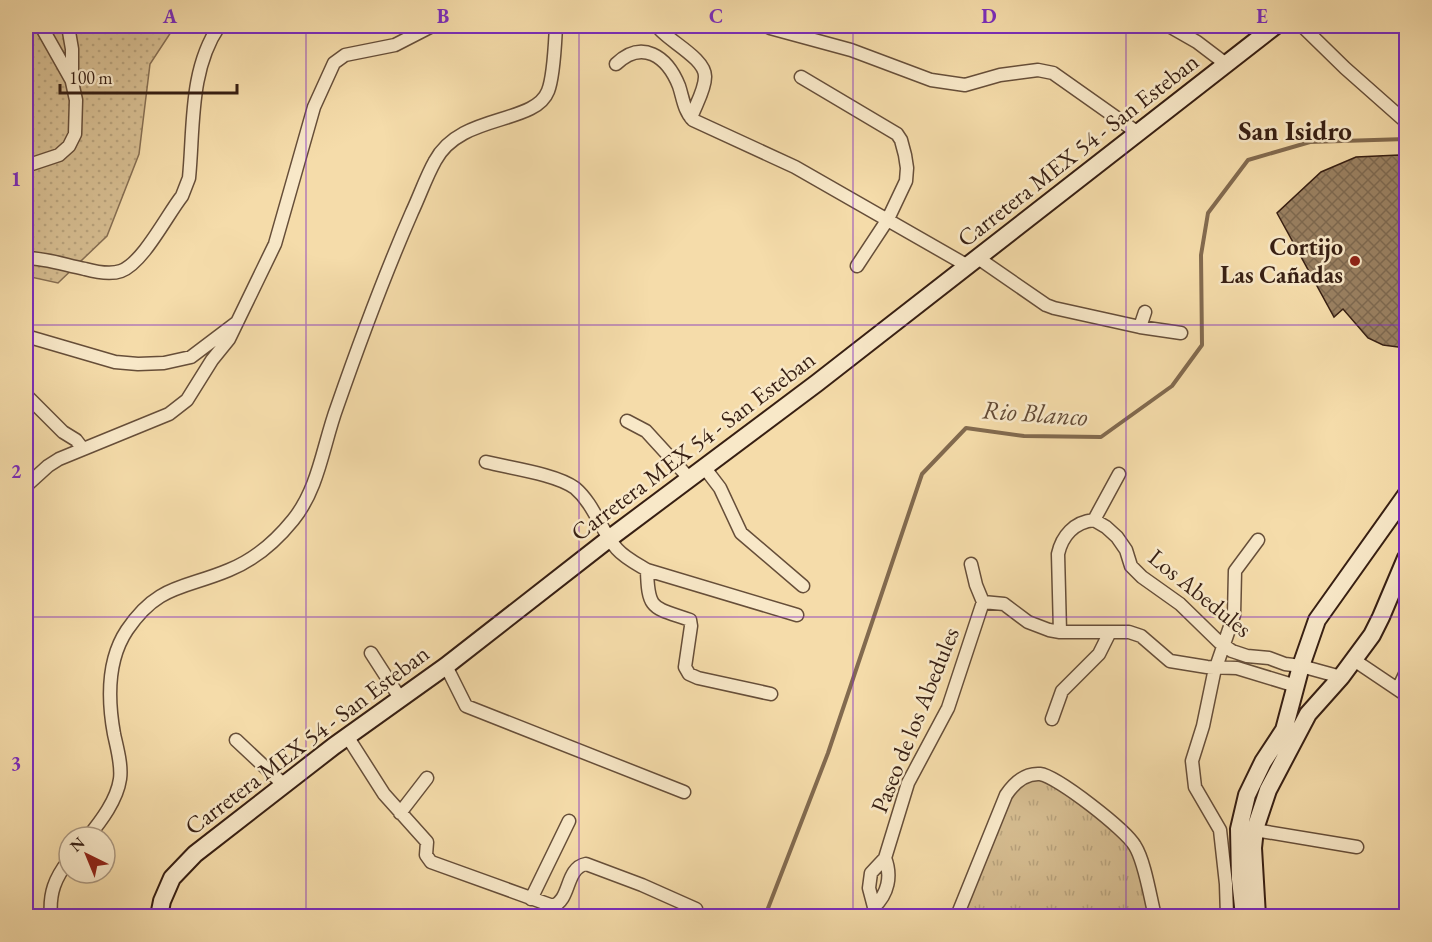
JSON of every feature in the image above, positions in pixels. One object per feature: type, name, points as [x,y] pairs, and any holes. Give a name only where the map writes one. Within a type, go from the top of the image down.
[{"type":"street","points":[[41,26],[72,82]]},
{"type":"street","points":[[26,166],[51,160],[59,155],[69,146],[75,134],[76,111],[72,82],[72,49],[68,26]]},
{"type":"street","points":[[26,258],[96,272],[123,270],[138,260],[182,196],[187,185],[198,78],[210,43],[219,26]]},
{"type":"street","points":[[26,486],[48,466],[169,414],[180,407],[193,393],[212,360],[229,339],[275,244],[314,107],[334,63],[345,55],[395,45],[432,26]]},
{"type":"street","points":[[96,825],[111,802],[120,781],[121,772],[113,727],[111,698],[113,664],[123,637],[145,608],[162,594],[232,569],[260,552],[285,530],[303,507],[311,491],[335,412],[389,263],[435,160],[448,142],[460,134],[481,124],[515,116],[529,109],[546,95],[550,82],[556,26]]},
{"type":"street","points":[[657,26],[699,62],[705,71],[704,82],[691,118]]},
{"type":"street","points":[[1169,26],[1197,42],[1226,64]]},
{"type":"street","name":"Carretera MEX 54 - San Esteban","points":[[159,916],[171,878],[185,862],[347,736],[446,666],[610,538],[770,419],[1275,26]]},
{"type":"street","points":[[1302,26],[1345,68],[1407,122]]},
{"type":"street","points":[[770,28],[851,50],[931,80],[965,85],[1000,75],[1038,70],[1053,73],[1138,133]]},
{"type":"street","points":[[616,64],[628,54],[638,50],[654,54],[675,77],[691,118],[795,167],[1054,308],[1140,327],[1181,333]]},
{"type":"street","points":[[801,77],[900,136],[905,154],[906,181],[888,219],[857,266]]},
{"type":"street","points":[[1140,327],[1145,312]]},
{"type":"street","points":[[26,336],[128,364],[164,363],[191,357],[238,322]]},
{"type":"street","points":[[26,395],[83,449]]},
{"type":"street","points":[[627,421],[646,431],[690,478]]},
{"type":"street","points":[[486,462],[556,479],[574,488],[582,496],[620,553],[647,570],[797,615]]},
{"type":"street","points":[[704,467],[720,488],[741,533],[803,586]]},
{"type":"street","points":[[1060,632],[1058,561],[1060,545],[1067,533],[1078,524],[1094,520],[1119,474]]},
{"type":"street","points":[[1294,723],[1296,686],[1317,620],[1404,504]]},
{"type":"street","name":"Los Abedules","points":[[1094,520],[1117,537],[1126,550],[1134,569],[1180,604],[1224,645],[1241,656],[1264,657],[1341,677]]},
{"type":"street","points":[[1227,916],[1220,830],[1195,787],[1192,768],[1216,667],[1234,615],[1235,571],[1258,540]]},
{"type":"street","points":[[1250,913],[1240,879],[1247,829],[1244,806],[1252,785],[1263,762],[1281,736],[1313,708],[1365,646],[1381,617],[1407,558]]},
{"type":"street","points":[[971,564],[983,602]]},
{"type":"street","points":[[647,570],[648,594],[652,604],[660,610],[690,620],[685,667],[689,674],[771,694]]},
{"type":"street","name":"Los Abedules","points":[[983,602],[1004,604],[1035,626],[1060,632],[1129,632],[1141,636],[1170,661],[1237,668],[1296,686]]},
{"type":"street","name":"Paseo de los Abedules","points":[[873,912],[870,876],[885,858],[908,783],[950,702],[983,602]]},
{"type":"street","points":[[1052,719],[1062,691],[1096,658],[1110,632]]},
{"type":"street","points":[[371,653],[400,698]]},
{"type":"street","points":[[1354,660],[1402,692],[1407,672]]},
{"type":"street","points":[[446,666],[462,702],[467,707],[684,792]]},
{"type":"street","points":[[347,736],[384,794],[427,842],[426,855],[429,860],[549,906],[559,904],[574,871],[586,864],[696,909]]},
{"type":"street","points":[[236,740],[284,785]]},
{"type":"street","points":[[957,916],[1006,795],[1020,780],[1036,774],[1057,781],[1120,829],[1132,841],[1138,851],[1155,916]]},
{"type":"street","points":[[400,813],[427,778]]},
{"type":"street","points":[[531,899],[569,821]]},
{"type":"street","points":[[1247,829],[1357,847]]},
{"type":"street","name":"Paseo de los Abedules","points":[[873,912],[888,882],[889,871],[885,858]]},
{"type":"street","points":[[51,916],[50,902],[57,879]]},
{"type":"green space","points":[[26,26],[175,26],[150,64],[139,154],[107,236],[58,283],[26,276]]},
{"type":"green space","points":[[1054,777],[1136,840],[1158,916],[963,916],[1013,788],[1037,778]]},
{"type":"building","name":"Cortijo Las Cañadas","points":[[1399,155],[1406,175],[1406,343],[1398,347],[1383,345],[1368,338],[1343,309],[1334,317],[1277,213],[1321,172],[1356,157]]},
{"type":"waterway","name":"Rio Blanco","points":[[765,916],[828,753],[922,474],[966,428],[1024,436],[1101,437],[1172,386],[1202,345],[1201,255],[1208,213],[1248,160],[1310,142],[1406,139]]},
{"type":"place","name":"Cortijo Las Cañadas","points":[[1355,261]]},
{"type":"district","name":"San Isidro","points":[[1295,131]]}]
